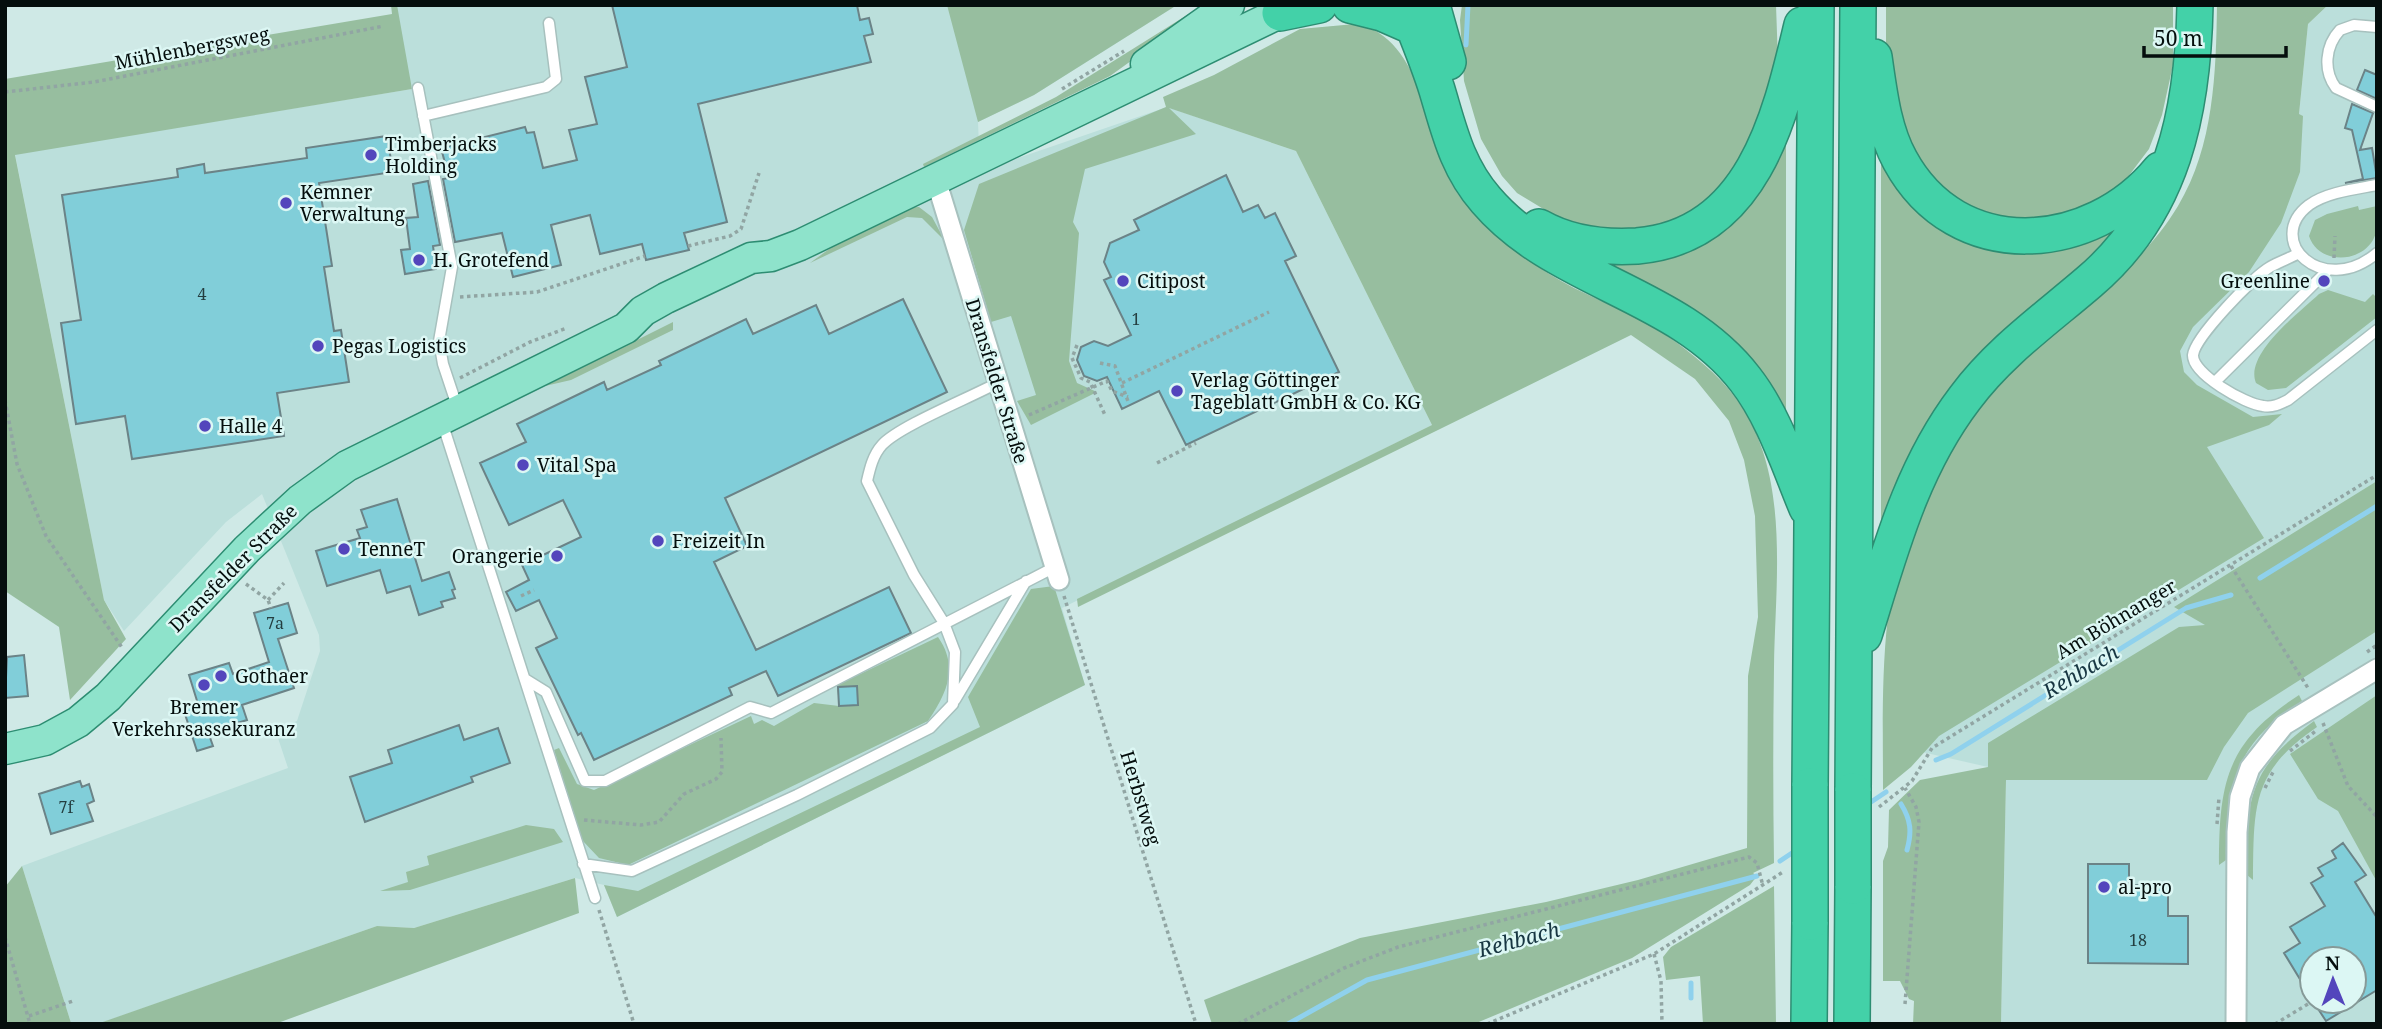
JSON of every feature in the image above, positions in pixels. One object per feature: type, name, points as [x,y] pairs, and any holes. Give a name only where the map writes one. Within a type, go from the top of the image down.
[{"type":"highway","points":[[1288,9],[1319,5]]},
{"type":"highway","points":[[1350,5],[1382,13],[1428,16]]},
{"type":"highway","points":[[1428,16],[1468,147],[1482,175],[1495,191],[1527,220],[1564,238],[1602,246],[1635,246],[1664,241],[1702,223],[1734,197],[1746,182],[1757,166],[1778,118],[1807,5]]},
{"type":"highway","points":[[1809,1024],[1816,5]]},
{"type":"highway","points":[[1852,1024],[1858,5]]},
{"type":"highway","points":[[1866,5],[1879,90],[1889,135],[1900,160],[1914,182],[1933,200],[1969,223],[1992,231],[2027,236],[2062,233],[2087,226],[2107,216],[2145,187],[2178,143]]},
{"type":"highway","points":[[1853,672],[1905,505],[1937,437],[1967,394],[2005,354],[2091,280],[2132,239],[2158,197],[2178,143],[2190,95],[2195,5]]},
{"type":"highway","points":[[1428,16],[1455,152],[1486,200],[1503,218],[1544,250],[1657,307],[1699,334],[1732,363],[1746,380],[1769,419],[1813,524]]},
{"type":"main road","points":[[1098,100],[1228,5]]},
{"type":"main road","points":[[1098,100],[1288,9]]},
{"type":"main road","name":"Dransfelder Straße","points":[[5,749],[63,733],[108,696],[228,570],[300,500],[347,466],[626,328],[643,311],[666,298],[751,258],[771,257],[1098,100]]},
{"type":"street","name":"Dransfelder Straße","points":[[936,180],[1056,574]]},
{"type":"street","points":[[2236,1024],[2237,832],[2241,797],[2250,768],[2265,745],[2284,725],[2377,669]]},
{"type":"lane","points":[[423,116],[546,87],[556,79],[549,23]]},
{"type":"lane","points":[[2377,27],[2354,25],[2340,30],[2332,41],[2327,63],[2328,75],[2336,88],[2377,107]]},
{"type":"lane","points":[[418,88],[449,247],[452,276],[439,341],[449,414],[525,679],[595,898]]},
{"type":"lane","points":[[2377,185],[2324,198],[2306,207],[2294,235],[2299,253],[2315,268],[2328,270],[2356,266],[2377,253]]},
{"type":"lane","points":[[2299,253],[2268,268],[2201,337],[2194,351],[2193,362],[2198,371],[2247,401],[2273,406],[2288,400],[2377,330]]},
{"type":"lane","points":[[2215,382],[2328,270]]},
{"type":"lane","points":[[953,704],[955,652],[944,623],[914,575],[867,481],[871,464],[882,445],[900,432],[999,383]]},
{"type":"lane","points":[[525,679],[547,692],[585,781],[605,781],[750,707],[771,713],[1026,581],[1056,574]]},
{"type":"lane","points":[[583,864],[618,872],[639,868],[797,795],[930,728],[953,704],[1026,581]]},
{"type":"path","name":"Mühlenbergsweg","points":[[5,92],[94,82],[384,26]]},
{"type":"path","points":[[688,246],[730,236],[741,229],[759,173]]},
{"type":"path","points":[[447,295],[468,298],[537,292],[645,256]]},
{"type":"path","points":[[1122,383],[1269,312]]},
{"type":"path","points":[[1077,345],[1072,358],[1081,378],[1090,382],[1093,387],[1105,415]]},
{"type":"path","points":[[1100,362],[1115,366],[1129,404]]},
{"type":"path","points":[[1046,407],[1107,381],[1112,391],[1128,397]]},
{"type":"path","points":[[5,400],[17,464],[46,536],[135,668]]},
{"type":"path","points":[[1157,463],[1196,443]]},
{"type":"path","name":"Am Böhnanger","points":[[1886,803],[1905,788],[1932,748],[2377,475]]},
{"type":"path","points":[[2231,566],[2319,704],[2323,725],[2348,786],[2377,817]]},
{"type":"path","points":[[228,570],[268,600],[271,608]]},
{"type":"path","name":"Herbstweg","points":[[1056,574],[1196,1024]]},
{"type":"path","points":[[268,600],[284,583]]},
{"type":"path","points":[[522,596],[534,590]]},
{"type":"path","points":[[2261,799],[2275,769],[2289,752],[2334,718]]},
{"type":"path","points":[[596,819],[641,825],[659,822],[684,794],[716,779],[722,772],[719,743],[722,735]]},
{"type":"path","points":[[1905,788],[1916,807],[1919,822],[1909,923],[1905,1004]]},
{"type":"path","points":[[1238,1024],[1344,968],[1398,947],[1749,857],[1757,863],[1763,886]]},
{"type":"path","points":[[1487,1024],[1654,954],[1776,876]]},
{"type":"path","points":[[595,898],[634,1024]]},
{"type":"path","points":[[5,937],[30,1024]]},
{"type":"path","points":[[1654,954],[1661,981],[1662,1024]]},
{"type":"path","points":[[28,1016],[73,1001]]},
{"type":"path","points":[[2275,1024],[2298,1010]]},
{"type":"shaded area","points":[[391,5],[1177,5],[1034,95],[978,122],[980,171],[1167,107],[1296,151],[1432,425],[1062,608],[1085,685],[617,917],[604,885],[575,878],[414,928],[377,926],[98,1024],[71,1023],[22,866],[288,768],[275,729],[297,721],[320,651],[319,635],[262,494],[226,522],[124,631],[104,600],[15,154],[412,89]]},
{"type":"shaded area","points":[[2328,5],[2377,5],[2377,1024],[2001,1024],[2006,780],[1988,767],[1922,752],[1922,673],[2299,114],[2308,24]]},
{"type":"green space","points":[[391,5],[397,5],[412,89],[15,155],[104,600],[126,639],[70,700],[59,627],[5,591],[5,79],[392,14]]},
{"type":"green space","points":[[947,5],[1177,5],[1034,95],[978,122]]},
{"type":"green space","points":[[1203,5],[1209,5],[1110,76],[924,167],[923,164],[1056,97]]},
{"type":"green space","points":[[1462,5],[1776,5],[1778,62],[1769,99],[1733,177],[1686,217],[1645,228],[1618,230],[1573,224],[1517,193],[1502,176],[1481,139],[1464,81],[1460,20]]},
{"type":"green space","points":[[1886,5],[2173,5],[2173,65],[2162,115],[2149,149],[2121,186],[2081,212],[2024,222],[1968,212],[1906,153],[1886,56]]},
{"type":"green space","points":[[2217,5],[2328,5],[2308,24],[2299,114],[2303,116],[2300,172],[2281,223],[2249,272],[2193,327],[2180,351],[2184,372],[2197,385],[2253,417],[2282,414],[2269,425],[2207,447],[2264,538],[1939,736],[1911,767],[1883,790],[1884,679],[1890,604],[1896,567],[1919,497],[1984,400],[2032,351],[2135,260],[2158,235],[2178,206],[2190,183],[2206,134],[2214,83]]},
{"type":"green space","points":[[1355,24],[1379,33],[1396,49],[1409,68],[1452,184],[1478,217],[1516,251],[1544,271],[1651,326],[1685,349],[1729,390],[1743,409],[1758,438],[1774,501],[1776,535],[1774,863],[1753,873],[1757,876],[1750,885],[1632,958],[1474,1024],[1212,1024],[1204,1000],[1360,938],[1546,902],[1638,880],[1747,848],[1748,676],[1758,617],[1755,516],[1744,460],[1729,421],[1695,379],[1631,335],[1078,607],[1077,599],[1432,425],[1296,151],[1169,108],[1196,134],[1085,169],[1073,222],[1079,233],[1069,361],[1077,383],[1097,392],[1031,425],[1017,401],[1036,395],[1011,316],[991,322],[964,230],[979,184],[1166,107],[1163,97],[1214,75],[1300,29]]},
{"type":"green space","points":[[1786,124],[1786,439],[1761,386],[1608,277],[1603,255],[1665,249]]},
{"type":"green space","points":[[1881,145],[1975,234],[2151,202],[2004,348],[1881,561]]},
{"type":"green space","points":[[2358,206],[2359,210],[2377,206],[2376,232],[2367,248],[2349,257],[2339,258],[2321,252],[2309,236],[2315,220]]},
{"type":"green space","points":[[919,207],[932,217],[945,241],[922,218],[907,217],[810,263],[847,237],[878,220],[893,213]]},
{"type":"green space","points":[[2328,290],[2365,302],[2373,294],[2377,298],[2377,317],[2286,388],[2268,390],[2256,383],[2254,372],[2265,347],[2299,312],[2319,294]]},
{"type":"green space","points":[[673,322],[673,330],[571,380],[545,386]]},
{"type":"green space","points":[[2377,481],[2377,631],[2248,713],[2224,747],[2207,780],[2006,780],[2001,1024],[1913,1024],[1914,1001],[1909,999],[1900,981],[1883,981],[1883,861],[1888,847],[1889,810],[1920,780],[1988,767],[1988,743],[2179,627],[2205,625],[2174,607]]},
{"type":"green space","points":[[1054,586],[1085,685],[617,917],[604,885],[638,891],[980,727],[968,697],[1031,589]]},
{"type":"green space","points":[[938,637],[948,659],[948,680],[941,700],[928,721],[628,865],[599,858],[582,840],[554,750],[559,748],[577,784],[594,790],[751,716],[754,724],[762,720],[774,726],[814,703],[839,706],[837,685]]},
{"type":"green space","points":[[2299,695],[2302,701],[2262,733],[2239,768],[2228,809],[2226,860],[2219,865],[2221,810],[2232,767],[2256,730]]},
{"type":"green space","points":[[2377,695],[2377,882],[2338,811],[2318,799],[2290,754]]},
{"type":"green space","points":[[2314,721],[2317,727],[2279,760],[2261,793],[2254,832],[2253,880],[2246,874],[2248,825],[2256,787],[2276,754]]},
{"type":"green space","points":[[526,825],[554,829],[563,842],[410,890],[380,891],[408,882],[406,872],[429,865],[427,856]]},
{"type":"green space","points":[[22,866],[71,1023],[90,1024],[5,1024],[5,887]]},
{"type":"green space","points":[[575,878],[579,913],[275,1024],[97,1024],[377,926],[414,928]]},
{"type":"green space","points":[[1774,886],[1776,1024],[1703,1024],[1700,976],[1666,980],[1663,957],[1671,947]]},
{"type":"building","points":[[612,5],[857,5],[860,20],[869,18],[873,34],[864,36],[871,62],[698,104],[727,222],[684,233],[689,250],[646,260],[642,244],[600,254],[590,215],[551,225],[561,265],[513,277],[502,233],[455,242],[443,179],[449,178],[441,148],[525,127],[527,133],[534,132],[543,168],[577,160],[569,130],[597,124],[585,77],[627,67]]},
{"type":"building","points":[[2365,70],[2377,75],[2377,99],[2357,90]]},
{"type":"building","points":[[2352,104],[2373,113],[2360,150],[2372,148],[2377,178],[2345,183],[2363,179],[2352,130],[2345,128]]},
{"type":"building","points":[[387,136],[393,172],[319,183],[332,266],[324,267],[334,331],[341,330],[349,382],[277,393],[284,436],[132,459],[125,416],[76,424],[61,323],[81,320],[62,195],[178,177],[177,169],[204,164],[205,173],[307,158],[306,148]]},
{"type":"building","points":[[1226,175],[1243,212],[1258,205],[1265,218],[1275,213],[1296,256],[1285,261],[1339,372],[1186,445],[1159,391],[1122,409],[1107,377],[1097,381],[1084,376],[1077,360],[1081,347],[1094,341],[1108,346],[1131,335],[1104,280],[1111,277],[1104,262],[1110,243],[1139,230],[1134,220]]},
{"type":"building","points":[[428,181],[440,245],[433,246],[436,269],[405,274],[401,250],[410,249],[406,218],[418,217],[413,184]]},
{"type":"building","name":"Freizeit In","points":[[903,299],[947,392],[725,498],[747,546],[714,562],[756,650],[889,587],[911,633],[778,696],[766,671],[729,688],[732,695],[594,760],[581,733],[578,735],[536,648],[557,638],[539,600],[516,611],[506,592],[529,580],[522,565],[581,537],[563,500],[509,525],[480,463],[526,442],[517,424],[604,382],[607,390],[661,365],[659,361],[746,319],[753,334],[816,305],[829,334]]},
{"type":"building","points":[[397,499],[422,581],[449,572],[455,589],[452,590],[455,598],[441,602],[443,607],[419,615],[410,586],[387,593],[380,570],[327,586],[316,551],[360,538],[357,530],[367,527],[361,510]]},
{"type":"building","points":[[288,603],[297,633],[278,639],[294,688],[242,705],[247,720],[208,732],[213,746],[197,751],[183,708],[198,704],[189,675],[229,663],[233,674],[269,662],[254,613]]},
{"type":"building","points":[[24,655],[28,696],[5,698],[7,657]]},
{"type":"building","points":[[857,686],[858,705],[839,706],[838,687]]},
{"type":"building","points":[[459,725],[464,740],[498,728],[510,763],[471,777],[473,782],[365,822],[350,777],[392,763],[388,750]]},
{"type":"building","points":[[80,781],[82,787],[89,784],[94,801],[87,804],[93,821],[51,834],[39,794]]},
{"type":"building","points":[[2343,843],[2366,875],[2355,882],[2377,918],[2377,990],[2368,995],[2368,945],[2298,945],[2298,976],[2284,953],[2300,943],[2290,927],[2325,906],[2311,883],[2323,876],[2318,868],[2336,858],[2332,851]]},
{"type":"building","points":[[2088,864],[2129,864],[2129,885],[2168,886],[2168,916],[2188,916],[2188,964],[2088,963]]},
{"type":"building","points":[[2322,1015],[2336,1015],[2326,1021]]},
{"type":"waterway","points":[[1466,45],[1468,5]]},
{"type":"waterway","name":"Rehbach","points":[[2260,578],[2377,506]]},
{"type":"waterway","name":"Rehbach","points":[[1936,760],[1951,754],[2186,608],[2231,595]]},
{"type":"waterway","name":"Rehbach","points":[[1865,806],[1886,792]]},
{"type":"waterway","points":[[1901,804],[1910,826],[1907,850]]},
{"type":"waterway","name":"Rehbach","points":[[1780,861],[1798,849]]},
{"type":"waterway","name":"Rehbach","points":[[1288,1024],[1367,980],[1757,876]]},
{"type":"waterway","points":[[1691,983],[1691,998]]},
{"type":"place","name":"Timberjacks Holding","points":[[371,155]]},
{"type":"place","name":"Kemner Verwaltung","points":[[286,203]]},
{"type":"place","name":"H. Grotefend","points":[[419,260]]},
{"type":"place","name":"Citipost","points":[[1123,281]]},
{"type":"place","name":"Greenline","points":[[2324,281]]},
{"type":"place","name":"Pegas Logistics","points":[[318,346]]},
{"type":"place","name":"Verlag Göttinger Tageblatt GmbH & Co. KG","points":[[1177,391]]},
{"type":"place","name":"Halle 4","points":[[205,426]]},
{"type":"place","name":"Vital Spa","points":[[523,465]]},
{"type":"place","name":"Freizeit In","points":[[658,541]]},
{"type":"place","name":"TenneT","points":[[344,549]]},
{"type":"place","name":"Orangerie","points":[[557,556]]},
{"type":"place","name":"Gothaer","points":[[221,676]]},
{"type":"place","name":"Bremer Verkehrsassekuranz","points":[[204,685]]},
{"type":"place","name":"al-pro","points":[[2104,887]]}]
